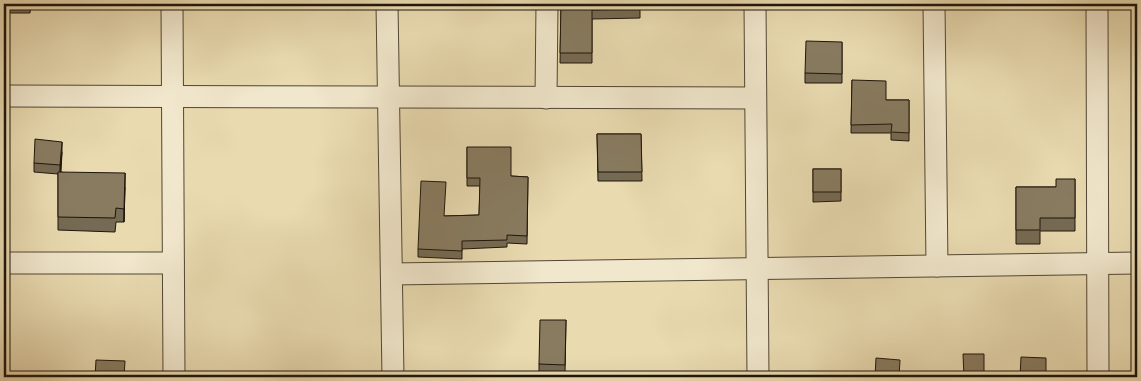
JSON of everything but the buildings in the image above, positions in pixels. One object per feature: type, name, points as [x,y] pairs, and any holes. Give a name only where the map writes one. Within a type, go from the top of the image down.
[{"type":"street","points":[[172,4],[174,377]]},
{"type":"street","points":[[387,4],[393,377]]},
{"type":"street","points":[[546,98],[547,4]]},
{"type":"street","points":[[755,4],[758,377]]},
{"type":"street","points":[[934,4],[937,266]]},
{"type":"street","points":[[1097,4],[1098,377]]},
{"type":"street","points":[[4,96],[755,98]]},
{"type":"street","points":[[4,263],[173,263]]},
{"type":"street","points":[[392,274],[1137,263]]}]
